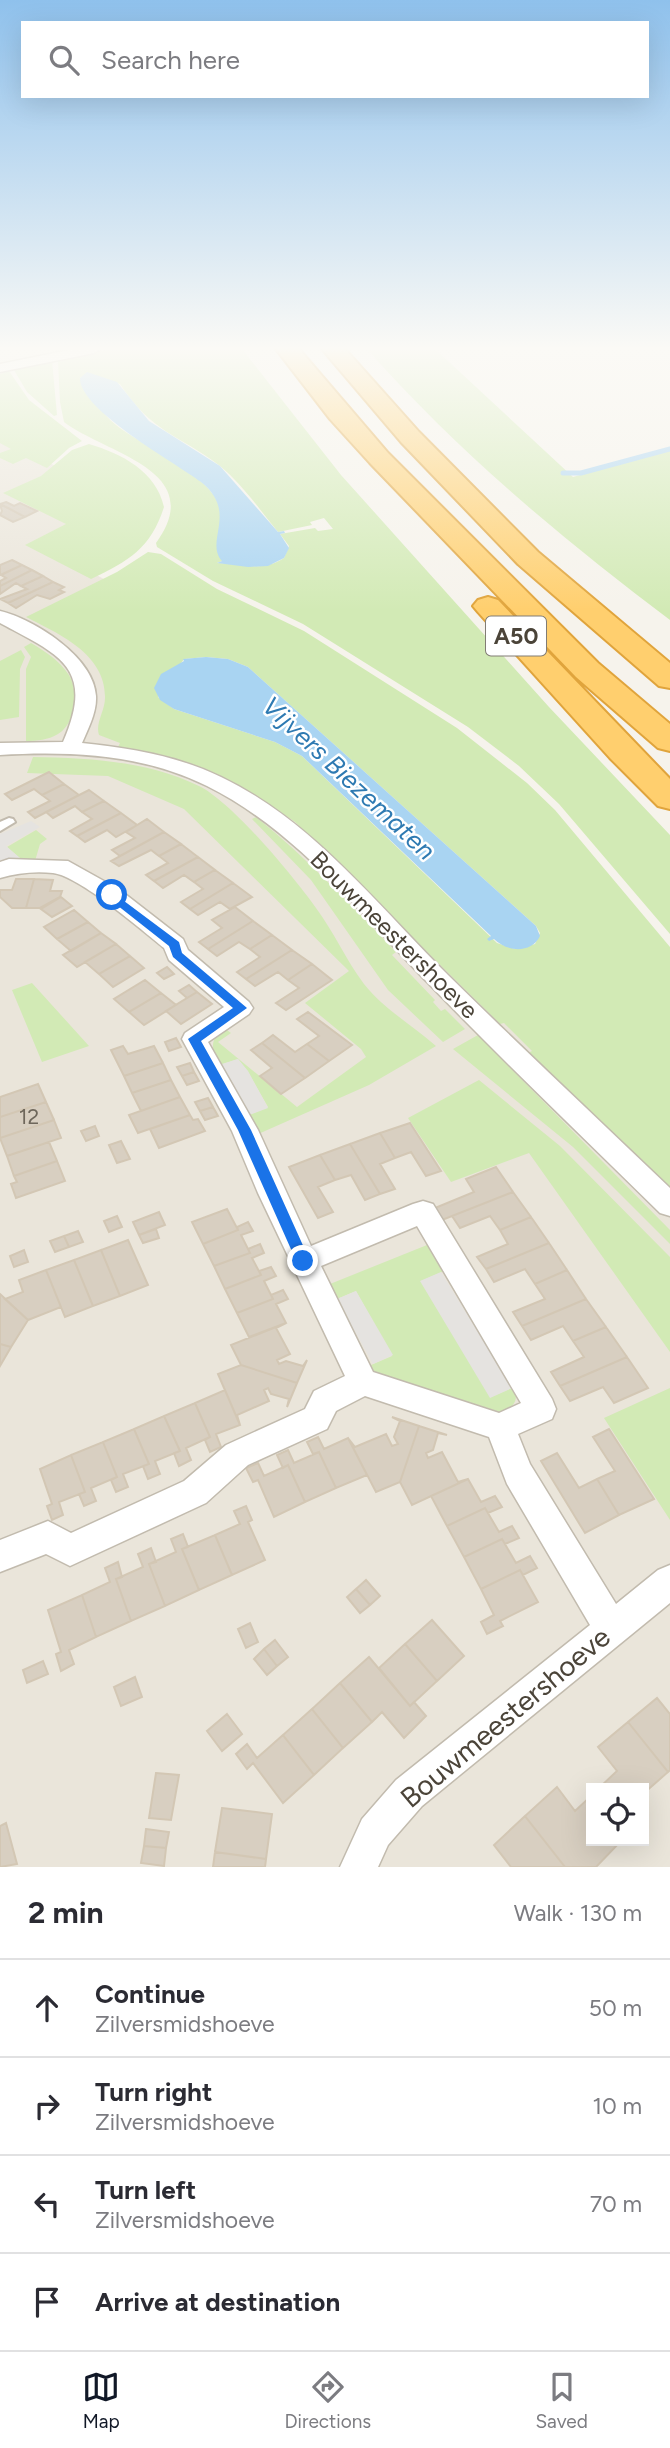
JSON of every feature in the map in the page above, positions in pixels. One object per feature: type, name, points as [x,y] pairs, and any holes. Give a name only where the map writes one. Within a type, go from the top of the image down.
[{"type":"highway","name":"A50","points":[[359,436],[587,670],[670,741]]},
{"type":"highway","name":"A50","points":[[410,437],[450,459],[550,548],[670,644]]},
{"type":"highway","name":"A50","points":[[410,437],[528,558],[670,679]]},
{"type":"highway","name":"A50","points":[[379,458],[464,580],[670,799]]},
{"type":"street","points":[[0,616],[62,653],[81,674],[86,688],[86,706],[71,749]]},
{"type":"street","name":"Bouwmeestershoeve","points":[[0,749],[108,751],[178,768],[213,781],[278,821],[484,1026],[670,1205]]},
{"type":"street","points":[[0,871],[9,866],[60,866],[91,883],[112,895],[175,945],[177,954],[241,1008],[194,1039],[244,1130],[303,1261],[363,1382]]},
{"type":"street","points":[[0,1556],[48,1537],[70,1550],[195,1492],[237,1455],[316,1419],[325,1401],[363,1382],[500,1427],[541,1409],[423,1212],[303,1261]]},
{"type":"street","points":[[500,1427],[518,1473],[611,1628]]},
{"type":"street","name":"Bouwmeestershoeve","points":[[359,1867],[375,1832],[409,1793],[670,1582]]},
{"type":"shaded area","points":[[0,436],[20,436],[30,454],[127,499],[40,544],[122,589],[136,713],[301,808],[670,1163],[670,1867],[0,1867]]},
{"type":"shaded area","points":[[31,821],[40,827],[6,846],[20,858],[0,868],[0,834]]},
{"type":"shaded area","points":[[238,1059],[248,1071],[268,1108],[249,1115],[222,1064]]},
{"type":"shaded area","points":[[441,1272],[512,1388],[490,1398],[420,1281]]},
{"type":"shaded area","points":[[356,1291],[393,1355],[373,1364],[337,1299]]},
{"type":"green space","points":[[0,436],[76,436],[82,441],[69,448],[47,468],[26,458],[13,464],[0,458],[0,453],[11,449],[0,443]]},
{"type":"green space","points":[[88,436],[133,436],[190,472],[214,495],[220,507],[222,561],[217,563],[259,566],[276,563],[284,558],[289,546],[280,534],[315,528],[318,531],[333,529],[324,518],[310,522],[312,525],[278,532],[228,473],[174,436],[310,436],[341,475],[549,707],[670,835],[670,934],[559,804],[519,766],[468,727],[303,624],[213,581],[157,547],[156,543],[169,518],[170,498],[161,481],[146,467]]},
{"type":"green space","points":[[451,436],[529,436],[573,477],[670,449],[670,620],[550,525]]},
{"type":"green space","points":[[89,444],[114,453],[136,466],[154,483],[164,507],[152,533],[137,552],[91,579],[25,545],[66,524],[3,493],[41,476],[72,450]]},
{"type":"green space","points":[[148,552],[161,554],[217,589],[304,631],[457,728],[527,783],[555,810],[670,947],[670,1195],[528,1053],[532,1051],[504,1023],[500,1024],[295,822],[232,783],[168,758],[118,747],[120,743],[99,735],[98,726],[105,698],[98,669],[66,638],[26,617],[117,572]],"holes":[[[184,659],[228,659],[248,667],[536,926],[540,933],[535,944],[515,949],[497,943],[302,756],[275,742],[174,709],[158,697]]]},
{"type":"green space","points":[[31,643],[52,657],[69,675],[75,698],[72,715],[64,729],[50,738],[26,741],[26,669],[31,657],[24,647]]},
{"type":"green space","points":[[21,650],[25,657],[20,669],[19,717],[0,720],[0,661]]},
{"type":"green space","points":[[33,757],[75,758],[139,766],[179,778],[213,795],[245,823],[293,878],[322,917],[364,984],[389,1009],[436,1046],[369,1085],[256,1135],[249,1115],[268,1107],[238,1059],[220,1065],[213,1049],[216,1037],[224,1028],[231,1033],[218,1042],[297,1107],[366,1057],[361,1049],[305,1003],[349,971],[184,809],[108,776],[27,773]]},
{"type":"green space","points":[[256,817],[293,848],[345,899],[396,952],[392,955],[435,1000],[433,1002],[441,1011],[445,1009],[465,1029],[443,1042],[388,990],[311,880],[252,819]]},
{"type":"green space","points":[[36,830],[47,839],[40,844],[35,861],[22,860],[7,847]]},
{"type":"green space","points":[[32,983],[89,1046],[42,1062],[12,990]]},
{"type":"green space","points":[[478,1035],[670,1230],[670,1244],[573,1147],[453,1049]]},
{"type":"green space","points":[[479,1080],[560,1146],[670,1257],[670,1352],[529,1153],[451,1182],[408,1118]]},
{"type":"green space","points":[[432,1243],[449,1269],[421,1281],[491,1397],[514,1387],[515,1400],[512,1406],[505,1410],[500,1412],[374,1372],[371,1365],[392,1356],[356,1291],[337,1299],[330,1284]]},
{"type":"green space","points":[[670,1388],[670,1520],[604,1418]]},
{"type":"water","points":[[133,436],[173,436],[220,466],[278,532],[284,531],[285,533],[280,534],[289,548],[284,558],[268,566],[248,567],[217,563],[222,561],[216,544],[220,515],[218,504],[201,482]]},
{"type":"water","name":"Vijvers Biezematen","points":[[183,659],[228,659],[248,667],[536,926],[540,936],[536,942],[525,948],[512,949],[494,939],[489,941],[487,939],[491,936],[302,756],[275,742],[174,709],[160,700],[154,688],[161,674],[184,661]]},
{"type":"building","points":[[6,502],[14,506],[20,503],[37,511],[25,517],[0,504]]},
{"type":"building","points":[[0,504],[25,517],[13,522],[0,515]]},
{"type":"building","points":[[12,560],[22,565],[0,575],[0,565]]},
{"type":"building","points":[[22,565],[32,570],[0,586],[0,581],[6,578],[1,575]]},
{"type":"building","points":[[32,570],[43,576],[21,586],[16,583],[0,594],[0,586]]},
{"type":"building","points":[[43,576],[53,582],[8,603],[0,599],[27,589],[21,586]]},
{"type":"building","points":[[53,582],[64,587],[59,590],[64,592],[50,599],[37,595],[16,608],[8,603]]},
{"type":"building","points":[[49,772],[64,784],[42,795],[34,789],[12,800],[5,794]]},
{"type":"building","points":[[64,784],[79,795],[35,818],[28,812],[50,801],[42,795]]},
{"type":"building","points":[[89,790],[104,801],[82,812],[75,806],[53,818],[46,812]]},
{"type":"building","points":[[104,801],[121,813],[77,836],[70,831],[92,819],[82,812]]},
{"type":"building","points":[[121,813],[137,825],[116,837],[107,830],[85,842],[77,836]]},
{"type":"building","points":[[147,819],[164,832],[120,856],[112,850],[135,838],[126,832]]},
{"type":"building","points":[[164,832],[181,844],[159,856],[151,850],[119,866],[111,861]]},
{"type":"building","points":[[181,844],[198,857],[154,881],[146,875],[168,863],[159,856]]},
{"type":"building","points":[[198,857],[215,870],[194,882],[184,875],[163,888],[154,881]]},
{"type":"building","points":[[215,870],[233,883],[190,909],[181,902],[203,889],[194,882]]},
{"type":"building","points":[[16,879],[34,879],[26,908],[12,908],[0,897],[0,890],[12,890]]},
{"type":"building","points":[[34,879],[53,880],[50,891],[62,891],[60,897],[40,908],[26,908]]},
{"type":"building","points":[[233,883],[252,897],[230,909],[220,902],[198,915],[190,909]]},
{"type":"building","points":[[61,897],[72,906],[52,917],[41,909]]},
{"type":"building","points":[[235,907],[253,921],[208,949],[199,942],[222,928],[212,920]]},
{"type":"building","points":[[74,910],[88,922],[57,939],[44,927]]},
{"type":"building","points":[[253,921],[272,935],[250,949],[239,942],[217,956],[208,949]]},
{"type":"building","points":[[88,922],[101,933],[71,951],[57,939]]},
{"type":"building","points":[[101,933],[116,944],[77,967],[63,955]]},
{"type":"building","points":[[272,935],[292,950],[246,979],[237,972],[260,957],[250,949]]},
{"type":"building","points":[[116,944],[130,956],[99,974],[85,962]]},
{"type":"building","points":[[292,950],[312,964],[288,980],[278,972],[255,986],[246,979]]},
{"type":"building","points":[[130,956],[144,968],[113,987],[99,974]]},
{"type":"building","points":[[312,964],[332,980],[286,1010],[276,1003],[299,988],[288,980]]},
{"type":"building","points":[[167,967],[174,974],[164,979],[157,973]]},
{"type":"building","points":[[145,980],[161,993],[129,1012],[114,999]]},
{"type":"building","points":[[189,985],[197,992],[187,998],[179,991]]},
{"type":"building","points":[[197,992],[212,1004],[181,1024],[166,1011]]},
{"type":"building","points":[[161,993],[176,1005],[144,1025],[129,1012]]},
{"type":"building","points":[[308,1012],[352,1045],[329,1061],[307,1044],[319,1036],[297,1019]]},
{"type":"building","points":[[273,1035],[295,1052],[307,1044],[329,1061],[305,1078],[262,1043]]},
{"type":"building","points":[[176,1038],[181,1047],[169,1051],[165,1042]]},
{"type":"building","points":[[262,1043],[305,1078],[281,1094],[260,1076],[272,1068],[251,1050]]},
{"type":"building","points":[[123,1046],[128,1054],[154,1046],[163,1063],[124,1076],[111,1050]]},
{"type":"building","points":[[163,1063],[171,1080],[132,1093],[124,1076]]},
{"type":"building","points":[[190,1063],[194,1072],[182,1076],[177,1067]]},
{"type":"building","points":[[194,1072],[199,1081],[187,1085],[182,1076]]},
{"type":"building","points":[[171,1080],[180,1097],[141,1111],[132,1093]]},
{"type":"building","points":[[38,1084],[46,1102],[0,1117],[0,1097]]},
{"type":"building","points":[[180,1097],[190,1115],[138,1133],[129,1115]]},
{"type":"building","points":[[208,1098],[213,1107],[200,1111],[195,1102]]},
{"type":"building","points":[[46,1102],[54,1120],[0,1138],[0,1117]]},
{"type":"building","points":[[213,1107],[218,1116],[205,1120],[200,1111]]},
{"type":"building","points":[[190,1115],[193,1120],[198,1119],[205,1131],[159,1148],[150,1129]]},
{"type":"building","points":[[54,1120],[61,1138],[7,1156],[0,1138]]},
{"type":"building","points":[[410,1123],[441,1171],[426,1176],[411,1152],[395,1158],[380,1133]]},
{"type":"building","points":[[95,1126],[99,1136],[86,1141],[81,1131]]},
{"type":"building","points":[[380,1133],[395,1158],[380,1164],[395,1189],[380,1194],[350,1144]]},
{"type":"building","points":[[121,1141],[130,1159],[117,1163],[109,1145]]},
{"type":"building","points":[[49,1142],[57,1161],[14,1176],[7,1156]]},
{"type":"building","points":[[350,1144],[380,1194],[365,1200],[351,1175],[335,1180],[320,1155]]},
{"type":"building","points":[[320,1155],[335,1180],[318,1187],[333,1212],[318,1218],[289,1167]]},
{"type":"building","points":[[57,1161],[65,1181],[16,1198],[11,1184],[17,1182],[14,1176]]},
{"type":"building","points":[[496,1167],[513,1192],[442,1220],[435,1208],[474,1192],[466,1179]]},
{"type":"building","points":[[513,1192],[531,1217],[500,1230],[490,1216],[460,1228],[452,1216]]},
{"type":"building","points":[[227,1209],[238,1230],[203,1244],[192,1222]]},
{"type":"building","points":[[159,1212],[165,1225],[139,1235],[133,1222]]},
{"type":"building","points":[[117,1216],[122,1227],[109,1232],[104,1221]]},
{"type":"building","points":[[531,1217],[549,1243],[486,1269],[477,1257],[508,1244],[500,1230]]},
{"type":"building","points":[[248,1222],[253,1231],[241,1235],[250,1253],[214,1266],[203,1244],[238,1230],[237,1227]]},
{"type":"building","points":[[156,1229],[159,1238],[143,1243],[139,1235]]},
{"type":"building","points":[[78,1231],[83,1242],[69,1247],[64,1236]]},
{"type":"building","points":[[64,1236],[69,1247],[55,1252],[50,1241]]},
{"type":"building","points":[[128,1240],[148,1285],[120,1296],[101,1250]]},
{"type":"building","points":[[549,1243],[567,1270],[535,1284],[525,1269],[494,1282],[486,1269]]},
{"type":"building","points":[[260,1244],[264,1253],[252,1258],[261,1275],[225,1289],[214,1266],[250,1253],[248,1249]]},
{"type":"building","points":[[24,1250],[28,1262],[14,1267],[10,1256]]},
{"type":"building","points":[[101,1250],[120,1296],[93,1306],[74,1260]]},
{"type":"building","points":[[74,1260],[93,1306],[65,1317],[46,1270]]},
{"type":"building","points":[[271,1267],[276,1276],[264,1281],[273,1299],[237,1313],[225,1289],[261,1275],[259,1271]]},
{"type":"building","points":[[46,1270],[61,1307],[28,1320],[5,1299],[23,1292],[19,1280]]},
{"type":"building","points":[[567,1270],[586,1299],[522,1326],[513,1312],[545,1299],[535,1284]]},
{"type":"building","points":[[283,1290],[288,1299],[276,1304],[286,1323],[249,1337],[237,1313],[273,1299],[271,1295]]},
{"type":"building","points":[[0,1294],[28,1320],[11,1347],[0,1344]]},
{"type":"building","points":[[586,1299],[606,1327],[573,1341],[563,1326],[531,1340],[522,1326]]},
{"type":"building","points":[[286,1323],[276,1328],[290,1354],[277,1360],[279,1364],[286,1361],[303,1366],[307,1360],[297,1383],[241,1365],[231,1345]]},
{"type":"building","points":[[606,1327],[627,1357],[560,1386],[551,1372],[584,1357],[573,1341]]},
{"type":"building","points":[[0,1344],[11,1347],[0,1366]]},
{"type":"building","points":[[627,1357],[648,1388],[614,1403],[603,1387],[570,1401],[560,1386]]},
{"type":"building","points":[[241,1365],[297,1383],[287,1407],[289,1399],[271,1394],[268,1388],[264,1390],[269,1401],[237,1415],[240,1425],[218,1374]]},
{"type":"building","points":[[225,1390],[240,1425],[216,1434],[221,1447],[210,1452],[205,1440],[210,1437],[195,1403]]},
{"type":"building","points":[[195,1403],[210,1437],[186,1448],[191,1460],[179,1466],[174,1453],[180,1451],[164,1416]]},
{"type":"building","points":[[164,1416],[180,1451],[155,1461],[160,1474],[148,1479],[143,1466],[149,1464],[134,1429]]},
{"type":"building","points":[[392,1417],[419,1426],[400,1482],[376,1492],[348,1438],[355,1447],[386,1434],[392,1446],[398,1444],[394,1437],[400,1421]]},
{"type":"building","points":[[419,1426],[447,1435],[438,1433],[433,1450],[426,1453],[428,1458],[442,1452],[458,1482],[468,1479],[412,1505],[400,1482]]},
{"type":"building","points":[[134,1429],[149,1464],[123,1474],[128,1487],[116,1492],[111,1480],[117,1477],[103,1442]]},
{"type":"building","points":[[609,1429],[654,1499],[619,1515],[597,1479],[615,1471],[593,1437]]},
{"type":"building","points":[[318,1437],[324,1449],[348,1438],[367,1475],[336,1488],[319,1452],[313,1454],[307,1442]]},
{"type":"building","points":[[103,1442],[117,1477],[91,1488],[96,1501],[84,1506],[79,1494],[85,1492],[71,1455]]},
{"type":"building","points":[[288,1450],[294,1463],[319,1452],[336,1488],[305,1502],[288,1465],[283,1468],[277,1455]]},
{"type":"building","points":[[557,1453],[579,1488],[597,1479],[619,1515],[585,1533],[541,1461]]},
{"type":"building","points":[[71,1455],[85,1492],[59,1502],[63,1515],[52,1520],[47,1506],[52,1504],[40,1469]]},
{"type":"building","points":[[258,1463],[264,1476],[288,1465],[305,1502],[274,1517],[258,1480],[253,1482],[246,1468]]},
{"type":"building","points":[[468,1479],[481,1502],[495,1496],[502,1507],[488,1513],[485,1508],[447,1526],[431,1496]]},
{"type":"building","points":[[246,1506],[252,1520],[248,1522],[265,1560],[232,1575],[215,1535],[240,1524],[234,1511]]},
{"type":"building","points":[[485,1508],[499,1532],[512,1526],[519,1538],[505,1544],[502,1539],[464,1557],[447,1526]]},
{"type":"building","points":[[183,1534],[188,1547],[182,1549],[199,1590],[165,1606],[149,1564],[176,1552],[171,1539]]},
{"type":"building","points":[[215,1535],[232,1575],[199,1590],[182,1549]]},
{"type":"building","points":[[502,1539],[516,1563],[530,1556],[537,1568],[523,1575],[520,1570],[481,1589],[464,1557]]},
{"type":"building","points":[[151,1548],[156,1562],[149,1564],[165,1606],[131,1621],[116,1579],[143,1567],[138,1554]]},
{"type":"building","points":[[118,1562],[122,1577],[116,1579],[131,1621],[96,1637],[82,1595],[110,1582],[105,1568]]},
{"type":"building","points":[[520,1570],[538,1602],[500,1621],[503,1626],[487,1634],[481,1622],[494,1615],[481,1589]]},
{"type":"building","points":[[366,1580],[380,1596],[370,1605],[356,1589]]},
{"type":"building","points":[[356,1589],[370,1605],[360,1613],[347,1597]]},
{"type":"building","points":[[82,1595],[96,1637],[69,1650],[74,1664],[61,1671],[56,1654],[61,1652],[48,1610]]},
{"type":"building","points":[[432,1620],[464,1656],[437,1681],[405,1644]]},
{"type":"building","points":[[250,1623],[258,1642],[246,1648],[238,1629]]},
{"type":"building","points":[[275,1640],[288,1657],[277,1666],[264,1649]]},
{"type":"building","points":[[405,1644],[437,1681],[410,1706],[379,1668]]},
{"type":"building","points":[[264,1649],[277,1666],[267,1675],[254,1659]]},
{"type":"building","points":[[369,1657],[410,1706],[414,1702],[426,1716],[404,1738],[382,1712],[372,1722],[340,1683]]},
{"type":"building","points":[[43,1661],[48,1674],[27,1683],[23,1670]]},
{"type":"building","points":[[135,1677],[142,1697],[121,1706],[114,1687]]},
{"type":"building","points":[[340,1683],[372,1722],[343,1748],[312,1709]]},
{"type":"building","points":[[657,1698],[670,1714],[668,1772],[628,1722]]},
{"type":"building","points":[[312,1709],[343,1748],[314,1775],[283,1735]]},
{"type":"building","points":[[227,1714],[242,1734],[222,1751],[207,1731]]},
{"type":"building","points":[[628,1722],[668,1772],[649,1789],[649,1783],[604,1783],[617,1771],[598,1747]]},
{"type":"building","points":[[283,1735],[314,1775],[283,1803],[253,1763],[247,1769],[236,1754],[247,1744],[257,1758]]},
{"type":"building","points":[[156,1773],[179,1775],[171,1820],[149,1818]]},
{"type":"building","points":[[557,1787],[575,1811],[586,1801],[586,1846],[616,1846],[596,1867],[565,1867],[525,1816]]},
{"type":"building","points":[[222,1808],[272,1814],[266,1859],[215,1852]]},
{"type":"building","points":[[525,1816],[565,1867],[511,1867],[494,1845]]},
{"type":"building","points":[[6,1823],[17,1864],[0,1867],[0,1826]]},
{"type":"building","points":[[146,1829],[169,1832],[166,1848],[144,1846]]},
{"type":"building","points":[[144,1846],[166,1848],[164,1866],[141,1863]]},
{"type":"building","points":[[215,1852],[266,1859],[265,1867],[213,1867]]},
{"type":"waterway","points":[[563,473],[581,473],[670,449]]},
{"type":"route","points":[[112,895],[175,945],[177,954],[241,1008],[194,1039],[244,1130],[303,1261]]}]
